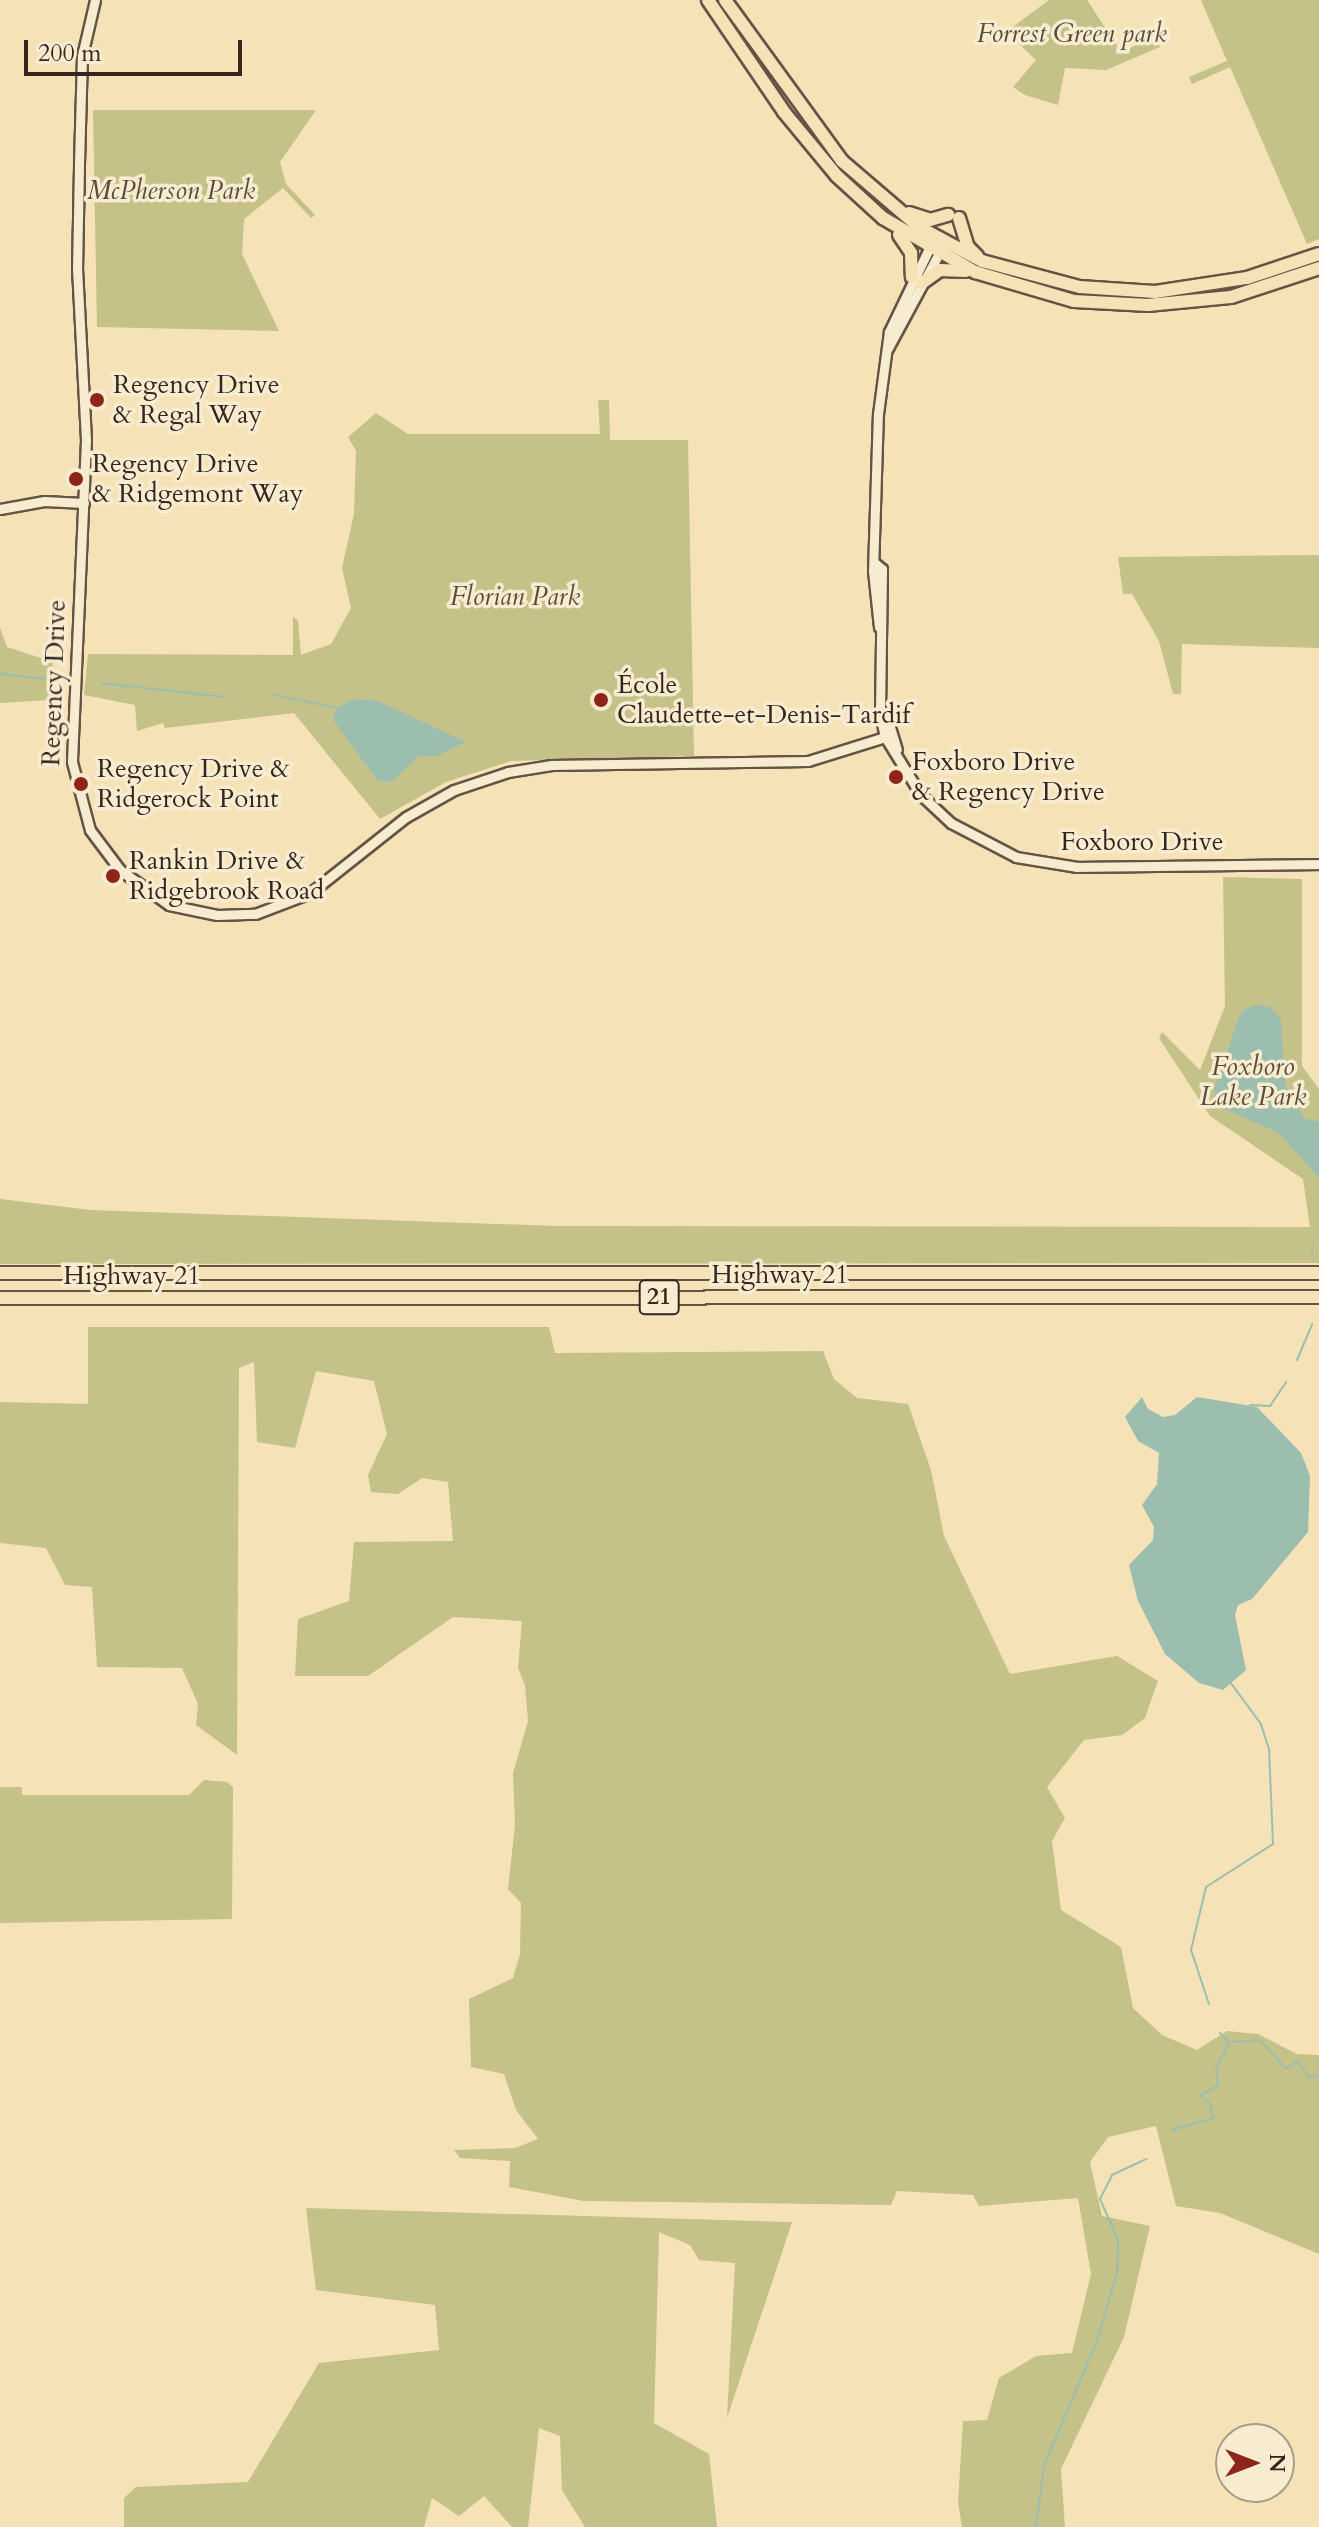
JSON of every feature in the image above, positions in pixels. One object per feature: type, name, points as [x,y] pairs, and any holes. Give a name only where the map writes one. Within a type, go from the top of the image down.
[{"type":"main road","points":[[708,0],[815,153],[907,244],[917,280],[945,269],[979,266],[1080,287],[1155,292],[1247,278],[1319,254]]},
{"type":"main road","points":[[725,0],[826,145],[936,245]]},
{"type":"main road","points":[[887,203],[927,219],[954,216],[979,266]]},
{"type":"main road","points":[[883,218],[979,266],[1063,299],[1148,305],[1231,297],[1319,268]]},
{"type":"main road","name":"Highway 21","points":[[0,1273],[1319,1273]]},
{"type":"main road","name":"Highway 21","points":[[0,1298],[1319,1297]]},
{"type":"street","name":"Regency Drive","points":[[95,0],[82,56],[79,166],[84,503],[73,778],[90,830],[140,888],[169,905],[229,916],[283,906],[334,876],[406,817],[454,790],[508,772],[551,765],[808,761],[885,737]]},
{"type":"street","name":"Foxboro Drive","points":[[936,245],[889,332],[878,414],[876,564],[882,569],[883,595],[879,627],[880,696],[885,737],[903,768],[951,823],[1016,857],[1077,867],[1319,864]]},
{"type":"street","points":[[0,509],[22,503],[84,503]]},
{"type":"street","name":"Foxboro Drive","points":[[880,696],[903,768]]},
{"type":"green space","name":"Forrest Green park","points":[[1049,0],[1087,0],[1121,52],[1156,36],[1160,47],[1106,70],[1065,68],[1058,105],[1025,95],[1013,87],[1036,60],[1006,32]]},
{"type":"green space","points":[[1201,0],[1319,0],[1319,239],[1307,244],[1230,67],[1192,84],[1189,77],[1227,61]]},
{"type":"green space","name":"McPherson Park","points":[[93,110],[316,110],[280,162],[286,184],[315,215],[311,218],[283,188],[244,219],[242,254],[279,331],[97,327]]},
{"type":"green space","name":"Florian Park","points":[[598,400],[609,400],[610,440],[688,440],[694,756],[511,761],[446,782],[380,819],[294,713],[165,728],[163,723],[137,731],[135,705],[84,695],[88,654],[293,655],[293,617],[298,621],[301,655],[331,644],[351,608],[342,568],[354,514],[356,451],[348,437],[376,413],[408,434],[600,434]]},
{"type":"green space","points":[[1319,555],[1319,648],[1182,644],[1181,694],[1173,694],[1159,641],[1132,594],[1123,594],[1118,557]]},
{"type":"green space","points":[[0,628],[7,647],[53,662],[50,700],[0,703]]},
{"type":"green space","name":"Foxboro Lake Park","points":[[1223,877],[1302,879],[1302,1066],[1319,1089],[1319,1263],[0,1264],[0,1199],[90,1210],[557,1226],[1310,1227],[1303,1179],[1210,1116],[1159,1038],[1162,1032],[1200,1070],[1225,1006]]},
{"type":"green space","points":[[88,1327],[549,1327],[555,1353],[823,1351],[834,1379],[857,1398],[908,1404],[931,1470],[944,1536],[1010,1674],[1117,1656],[1158,1681],[1145,1718],[1122,1735],[1084,1740],[1047,1787],[1065,1818],[1052,1841],[1061,1910],[1121,1947],[1133,2008],[1162,2035],[1197,2050],[1227,2031],[1258,2034],[1297,2054],[1319,2055],[1319,2254],[1220,2213],[1176,2206],[1156,2126],[1108,2137],[1090,2162],[1102,2216],[1150,2226],[1124,2337],[1061,2469],[1065,2527],[962,2527],[958,2502],[963,2421],[987,2420],[999,2378],[1036,2356],[1072,2353],[1091,2274],[1078,2198],[979,2206],[973,2195],[897,2191],[891,2205],[584,2201],[509,2187],[510,2161],[460,2158],[454,2150],[515,2148],[538,2139],[516,2110],[504,2074],[471,2067],[469,1999],[513,1978],[520,1954],[521,1903],[508,1889],[515,1825],[513,1773],[528,1721],[525,1685],[518,1668],[522,1621],[453,1617],[368,1676],[295,1676],[298,1619],[349,1601],[354,1542],[453,1541],[448,1482],[422,1478],[398,1494],[371,1492],[368,1475],[387,1434],[374,1381],[316,1371],[295,1448],[257,1442],[254,1362],[239,1368],[237,1755],[196,1725],[198,1704],[182,1668],[97,1667],[92,1587],[65,1585],[46,1548],[0,1543],[0,1402],[88,1404]]},
{"type":"green space","points":[[204,1780],[227,1782],[233,1787],[232,1919],[0,1923],[0,1787],[22,1787],[22,1795],[189,1795]]},
{"type":"green space","points":[[306,2208],[792,2222],[727,2418],[735,2263],[699,2260],[690,2245],[659,2232],[654,2423],[709,2454],[717,2527],[585,2527],[562,2490],[560,2436],[539,2428],[528,2527],[512,2527],[484,2496],[459,2516],[432,2498],[424,2527],[124,2527],[124,2498],[136,2487],[248,2482],[319,2363],[439,2350],[435,2305],[316,2290]]},
{"type":"shaded area","points":[[352,699],[378,701],[466,742],[437,756],[419,756],[391,782],[378,781],[333,720],[337,708]]},
{"type":"shaded area","points":[[1257,1005],[1270,1007],[1281,1020],[1285,1084],[1304,1118],[1319,1122],[1319,1178],[1279,1133],[1220,1107],[1214,1091],[1238,1019],[1243,1010]]},
{"type":"shaded area","points":[[1142,1397],[1148,1409],[1163,1417],[1175,1415],[1197,1397],[1257,1407],[1301,1453],[1310,1476],[1308,1532],[1252,1599],[1238,1605],[1235,1615],[1246,1670],[1223,1690],[1199,1683],[1165,1654],[1138,1601],[1129,1565],[1153,1540],[1154,1527],[1142,1505],[1157,1484],[1159,1453],[1138,1441],[1125,1417]]},
{"type":"waterway","points":[[0,674],[46,679]]},
{"type":"waterway","points":[[101,683],[225,697]]},
{"type":"waterway","points":[[274,695],[337,708]]},
{"type":"waterway","points":[[1312,1246],[1312,1254]]},
{"type":"waterway","points":[[1297,1360],[1312,1324]]},
{"type":"waterway","points":[[1250,1405],[1270,1406],[1286,1382]]},
{"type":"waterway","points":[[1209,2004],[1191,1950],[1206,1887],[1273,1844],[1269,1749],[1261,1724],[1230,1682]]},
{"type":"waterway","points":[[1220,2033],[1229,2042]]},
{"type":"waterway","points":[[1232,2042],[1260,2040],[1286,2069],[1297,2061],[1309,2077],[1319,2075]]},
{"type":"waterway","points":[[1172,2130],[1213,2118],[1210,2104],[1200,2095],[1218,2086],[1216,2069],[1230,2042]]},
{"type":"waterway","points":[[1036,2527],[1044,2465],[1096,2343],[1117,2274],[1118,2240],[1100,2199],[1112,2175],[1146,2159]]},
{"type":"place","name":"Regency Drive & Regal Way","points":[[97,400]]},
{"type":"place","name":"Regency Drive & Ridgemont Way","points":[[76,479]]},
{"type":"place","name":"École Claudette-et-Denis-Tardif","points":[[601,700]]},
{"type":"place","name":"Foxboro Drive & Regency Drive","points":[[896,777]]},
{"type":"place","name":"Regency Drive & Ridgerock Point","points":[[81,784]]},
{"type":"place","name":"Rankin Drive & Ridgebrook Road","points":[[113,876]]}]
